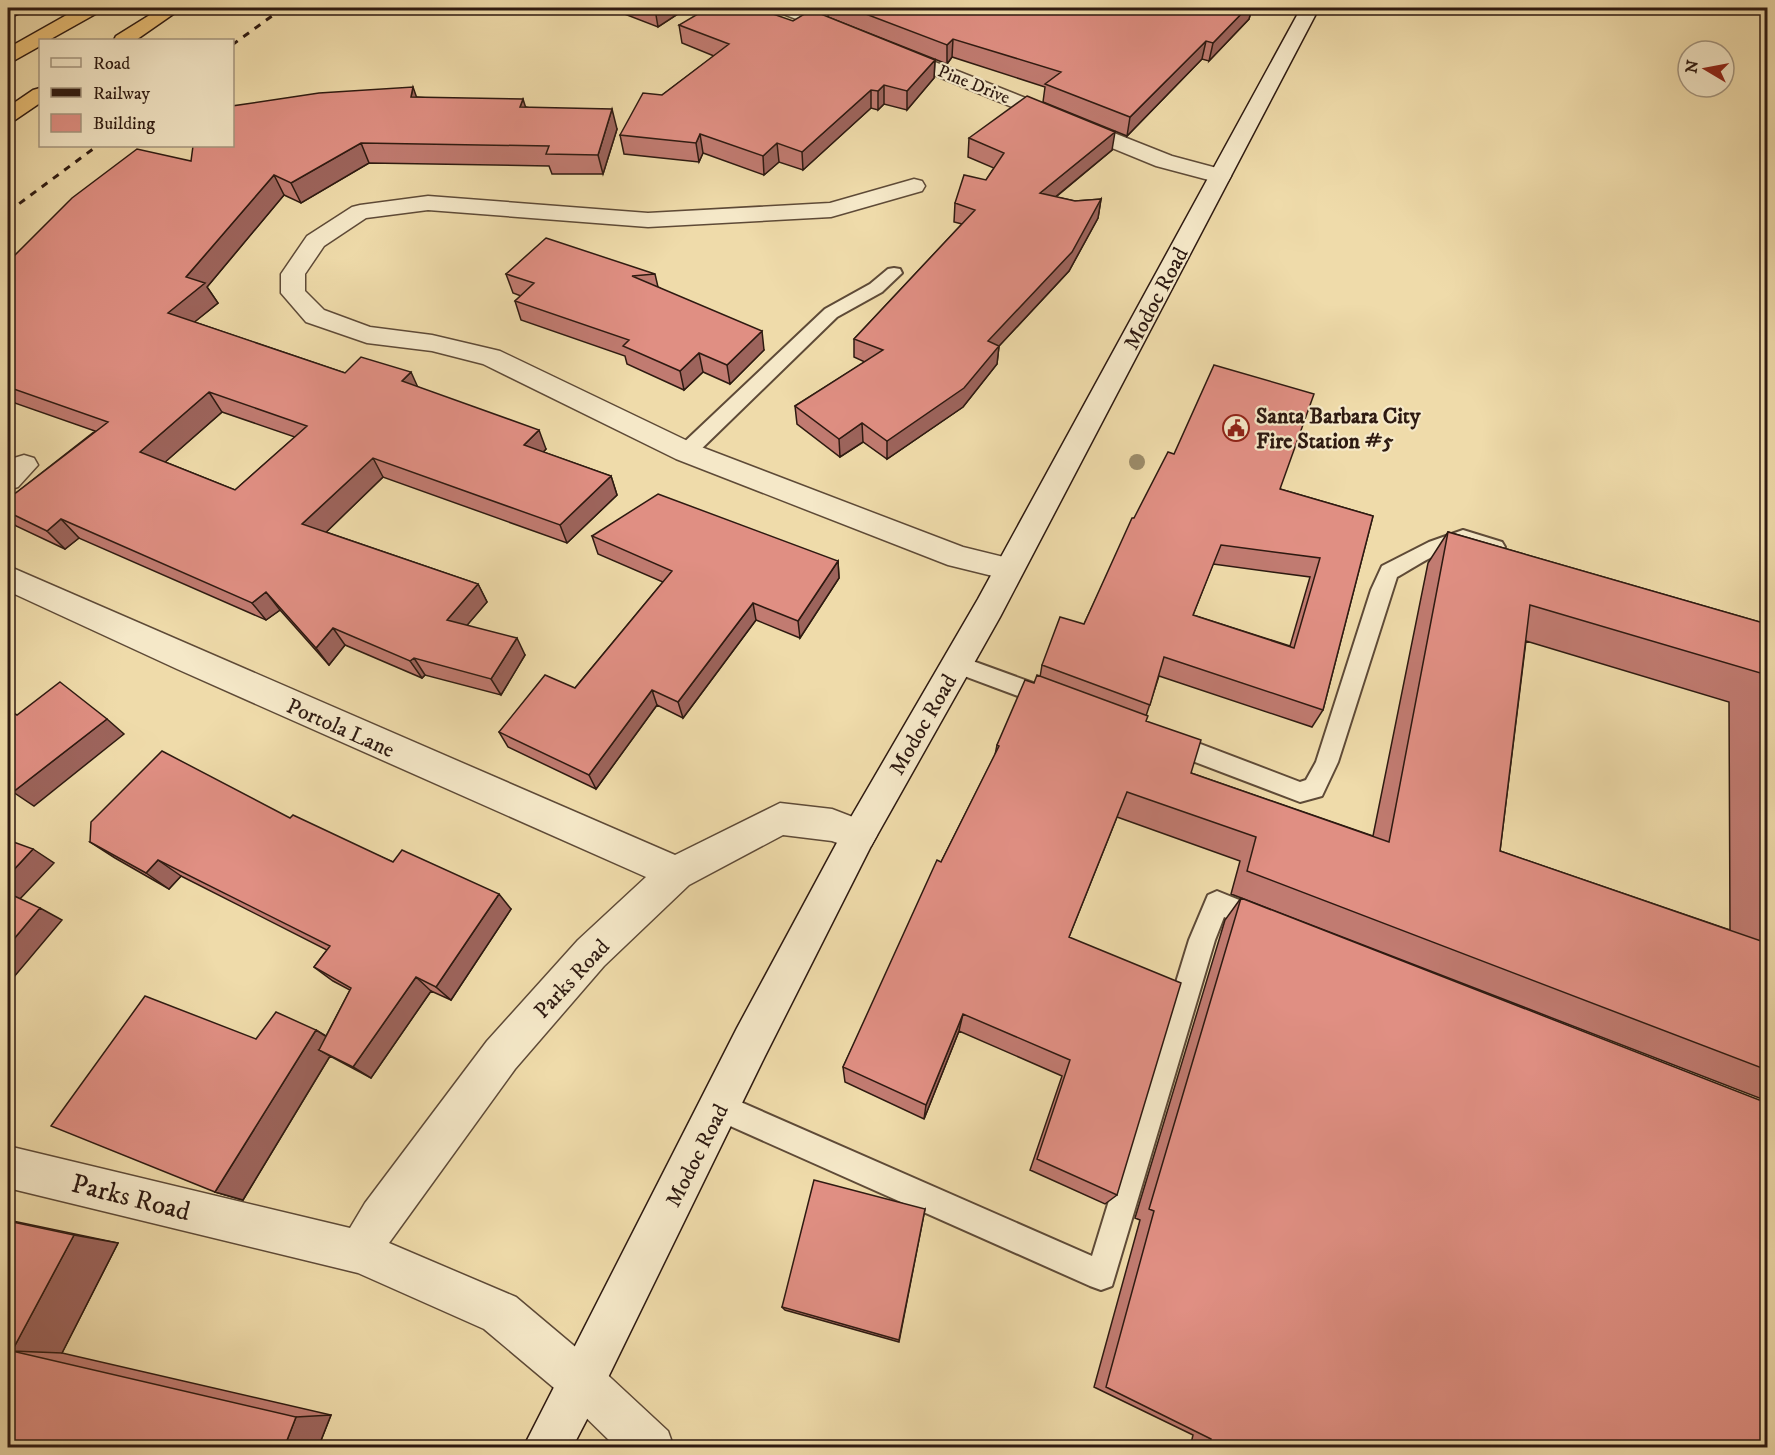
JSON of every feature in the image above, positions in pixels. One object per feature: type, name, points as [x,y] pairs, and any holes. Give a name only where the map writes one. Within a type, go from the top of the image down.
[{"type":"highway","points":[[8,12],[15,8]]},
{"type":"highway","points":[[8,56],[92,8]]},
{"type":"highway","points":[[125,39],[173,8]]},
{"type":"highway","points":[[8,116],[39,95]]},
{"type":"street","name":"Modoc Road","points":[[546,1448],[582,1382],[859,836],[1009,569],[1310,8]]},
{"type":"street","name":"Pine Drive","points":[[795,9],[867,41],[1164,161],[1220,176]]},
{"type":"street","points":[[914,186],[831,210],[648,220],[428,202],[360,212],[315,241],[293,274],[293,293],[315,316],[367,335],[432,343],[491,357],[686,452],[958,557],[1009,569]]},
{"type":"street","name":"Portola Lane","points":[[8,578],[188,660],[676,873]]},
{"type":"street","name":"Parks Road","points":[[360,1252],[380,1218],[501,1055],[591,953],[676,873],[780,819],[832,825],[859,836]]},
{"type":"street","name":"Parks Road","points":[[8,1167],[360,1252],[500,1313],[582,1382],[651,1448]]},
{"type":"lane","points":[[686,452],[831,313],[876,288],[894,273]]},
{"type":"lane","points":[[1145,733],[1300,792],[1314,789],[1327,762],[1381,590],[1389,572],[1436,547],[1464,537],[1519,555]]},
{"type":"lane","points":[[956,664],[1071,707]]},
{"type":"lane","points":[[720,1107],[1101,1275],[1202,940],[1217,903],[1283,929]]},
{"type":"building","points":[[708,8],[756,8],[793,21],[811,10],[935,60],[907,91],[884,85],[878,91],[871,90],[802,152],[777,143],[763,156],[700,134],[696,143],[620,135],[643,93],[662,95],[729,44],[679,25]]},
{"type":"building","points":[[850,8],[1247,8],[1213,43],[1206,41],[1130,117],[1045,84],[1061,72],[953,39],[947,45]]},
{"type":"building","points":[[413,87],[411,97],[523,99],[520,107],[612,109],[598,155],[546,154],[549,146],[361,143],[291,183],[274,175],[186,277],[205,283],[168,313],[345,373],[361,357],[411,372],[402,381],[539,430],[524,445],[611,476],[560,525],[373,458],[302,524],[478,584],[447,620],[517,638],[491,679],[414,658],[410,661],[333,628],[316,648],[266,592],[252,603],[61,519],[47,531],[8,512],[8,499],[108,422],[8,387],[8,262],[72,198],[137,149],[191,161],[193,147],[234,147],[234,106],[319,93]],"holes":[[[209,392],[307,426],[235,490],[140,452]]]},
{"type":"building","points":[[1027,96],[1115,132],[1040,193],[1075,201],[1101,199],[1072,252],[988,341],[999,346],[964,388],[887,441],[862,423],[839,439],[795,406],[883,350],[854,339],[975,210],[955,203],[964,175],[986,180],[1004,153],[969,138]]},
{"type":"building","points":[[546,238],[655,274],[632,276],[762,331],[727,365],[699,353],[680,371],[623,346],[629,340],[515,301],[534,283],[506,274]]},
{"type":"building","points":[[1214,365],[1314,394],[1280,489],[1373,516],[1323,710],[1164,657],[1150,705],[1042,665],[1060,617],[1084,624],[1132,518],[1168,452],[1174,454]],"holes":[[[1221,545],[1320,558],[1294,648],[1193,615]]]},
{"type":"building","points":[[658,494],[838,561],[798,621],[753,603],[678,702],[652,690],[589,775],[499,732],[545,675],[575,688],[672,571],[592,536]]},
{"type":"building","points":[[1448,532],[1767,624],[1767,821],[1764,674],[1530,605],[1500,851],[1767,943],[1767,1070],[1247,871],[1256,837],[1127,792],[1069,937],[1181,983],[1117,1195],[1037,1159],[1070,1060],[963,1014],[926,1105],[843,1067],[937,860],[941,862],[999,746],[997,745],[1025,680],[1034,683],[1037,675],[1148,716],[1146,721],[1201,740],[1191,773],[1389,842]]},
{"type":"building","points":[[60,682],[107,719],[13,792],[8,787],[8,710],[17,715]]},
{"type":"building","points":[[162,751],[290,818],[293,815],[393,862],[402,850],[499,894],[436,987],[416,977],[353,1067],[319,1050],[351,988],[314,967],[330,946],[158,860],[146,873],[90,842],[91,822]]},
{"type":"building","points":[[8,840],[33,849],[8,876]]},
{"type":"building","points":[[8,893],[40,908],[8,946]]},
{"type":"building","points":[[1241,898],[1767,1103],[1767,1448],[1209,1448],[1211,1439],[1106,1387],[1154,1211],[1149,1209]]},
{"type":"building","points":[[145,996],[256,1039],[276,1012],[316,1030],[215,1192],[51,1126]]},
{"type":"building","points":[[814,1180],[925,1209],[899,1340],[782,1307]]},
{"type":"building","points":[[8,1221],[74,1235],[12,1351],[296,1417],[284,1448],[8,1448]]},
{"type":"railway","points":[[234,44],[283,8]]},
{"type":"railway","points":[[8,212],[96,147]]},
{"type":"place","name":"Santa Barbara City Fire Station #5","points":[[1236,428]]}]
